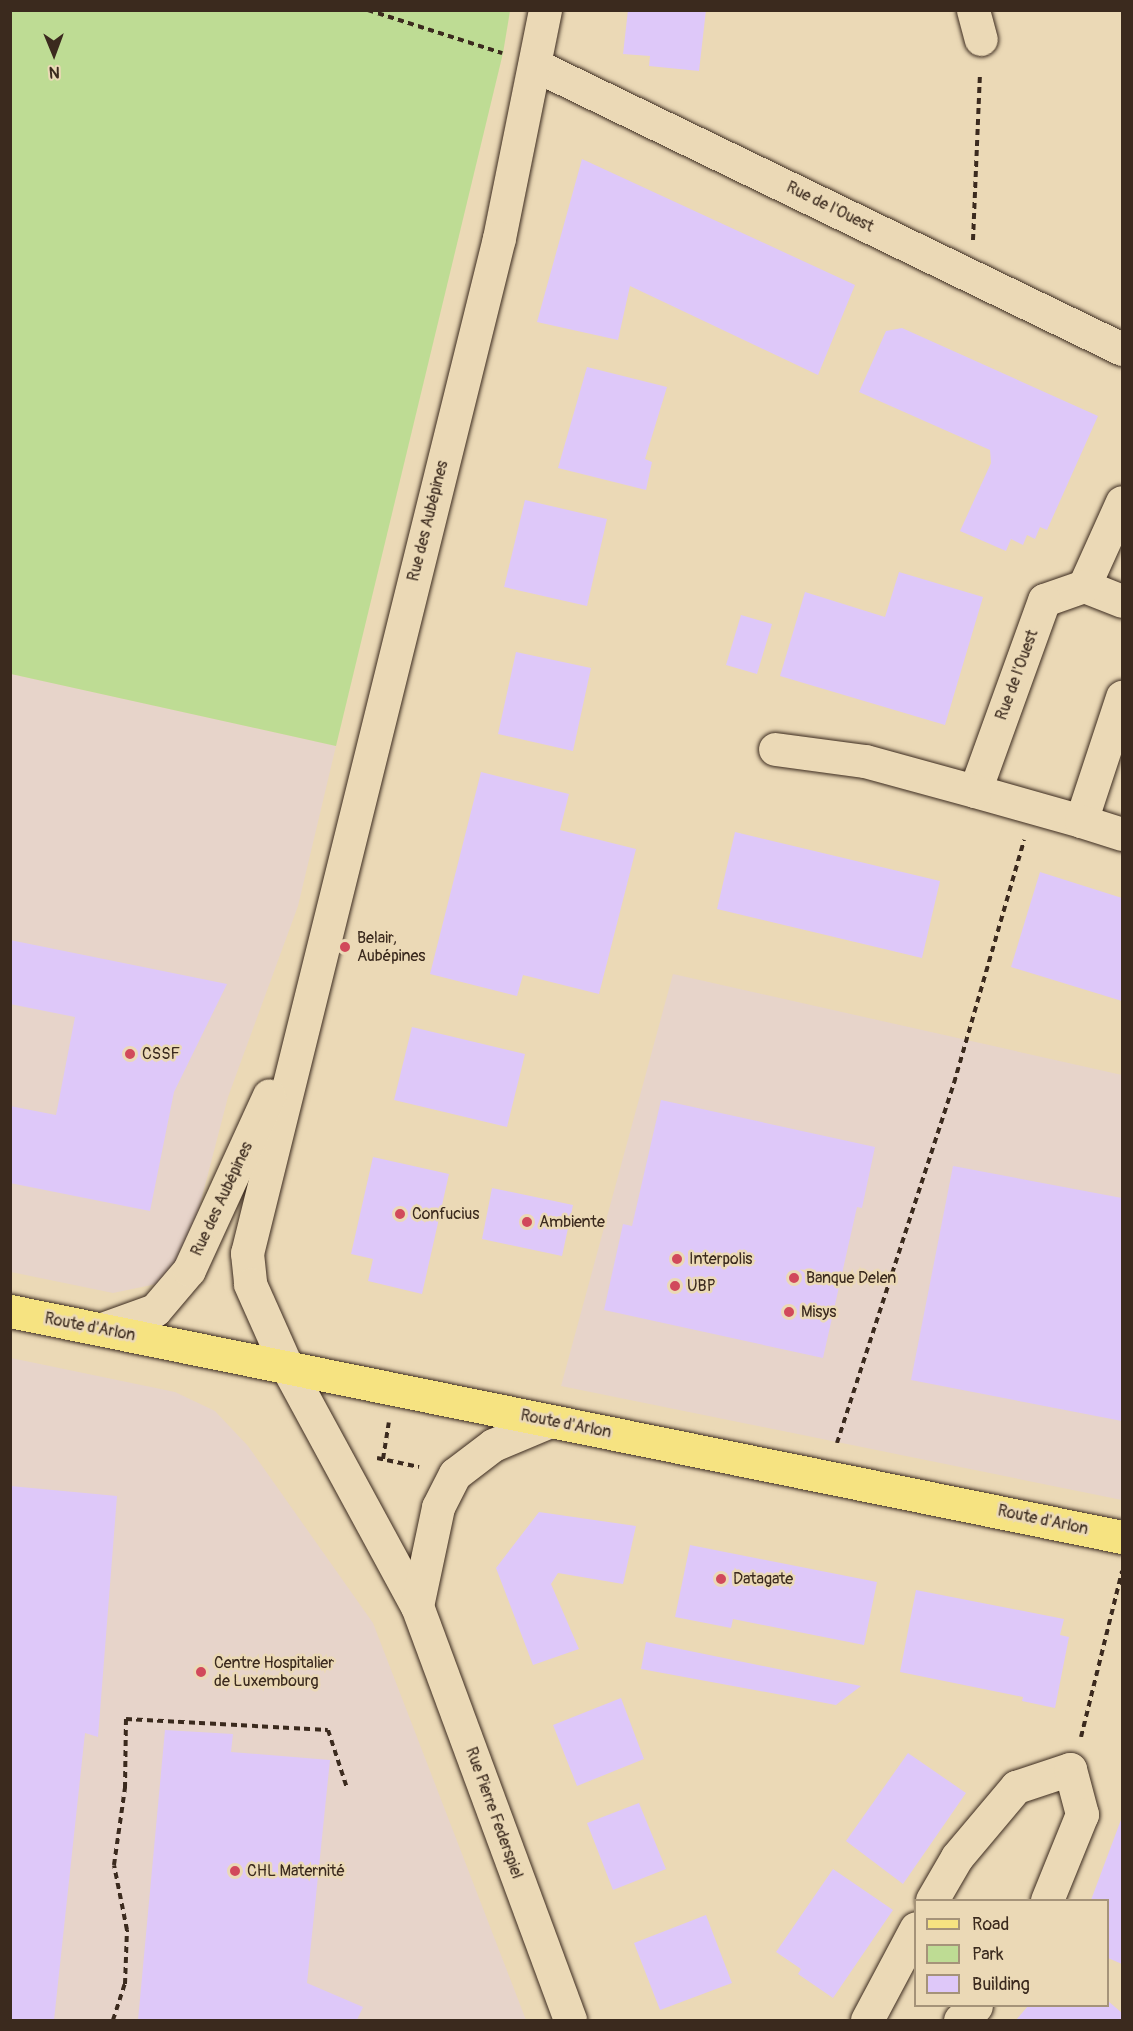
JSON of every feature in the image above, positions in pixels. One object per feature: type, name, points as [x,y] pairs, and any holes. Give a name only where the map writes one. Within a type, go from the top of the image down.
[{"type":"main road","name":"Route d'Arlon","points":[[10,1311],[1122,1537]]},
{"type":"street","name":"Rue des Aubépines","points":[[287,1367],[250,1284],[247,1253],[300,1028],[499,238],[537,66],[545,10]]},
{"type":"street","name":"Rue de l'Ouest","points":[[537,66],[1122,349]]},
{"type":"street","points":[[1122,502],[1084,586],[1122,601]]},
{"type":"street","name":"Rue de l'Ouest","points":[[975,791],[1044,600],[1084,586]]},
{"type":"street","points":[[1081,821],[1122,698]]},
{"type":"street","points":[[775,749],[865,761],[1122,834]]},
{"type":"street","name":"Rue des Aubépines","points":[[102,1329],[155,1310],[189,1270],[300,1028]]},
{"type":"street","name":"Rue Pierre Federspiel","points":[[287,1367],[417,1606],[570,2020]]},
{"type":"street","points":[[417,1606],[438,1507],[456,1474],[493,1445],[550,1420]]},
{"type":"street","points":[[933,1899],[957,1857],[1016,1787],[1070,1769],[1082,1814],[1047,1899]]},
{"type":"street","points":[[867,2020],[914,1930]]},
{"type":"street","points":[[960,2020],[975,2007]]},
{"type":"path","points":[[369,10],[537,66]]},
{"type":"path","points":[[971,276],[977,25]]},
{"type":"path","points":[[829,1477],[954,1083],[1034,808]]},
{"type":"path","points":[[333,1449],[456,1474]]},
{"type":"path","points":[[1070,1769],[1122,1571]]},
{"type":"path","points":[[113,2020],[125,1984],[126,1930],[114,1865],[125,1788],[126,1719],[328,1730],[347,1788]]},
{"type":"shaded area","points":[[11,674],[336,746],[298,906],[228,1097],[188,1251],[161,1283],[113,1293],[11,1272]]},
{"type":"shaded area","points":[[673,974],[1122,1075],[1122,1500],[561,1386]]},
{"type":"shaded area","name":"Centre Hospitalier de Luxembourg","points":[[11,1358],[175,1392],[215,1411],[248,1446],[373,1623],[526,2020],[11,2020]]},
{"type":"green space","points":[[10,11],[510,11],[503,53],[336,746],[11,674]]},
{"type":"building","points":[[628,10],[706,10],[699,71],[649,66],[650,56],[623,54]]},
{"type":"building","points":[[582,159],[855,285],[818,375],[630,286],[618,340],[537,322]]},
{"type":"building","points":[[902,328],[1098,416],[1047,530],[1040,527],[1035,539],[1027,535],[1023,545],[1011,539],[1006,551],[960,531],[991,463],[990,450],[859,392],[886,331]]},
{"type":"building","points":[[587,367],[667,387],[645,459],[652,462],[646,490],[558,468]]},
{"type":"building","points":[[525,500],[607,519],[587,606],[504,587]]},
{"type":"building","points":[[899,572],[983,597],[945,725],[780,676],[805,592],[885,617]]},
{"type":"building","points":[[741,615],[772,624],[757,674],[726,665]]},
{"type":"building","points":[[516,652],[591,668],[573,751],[498,734]]},
{"type":"building","points":[[481,772],[569,794],[560,830],[636,849],[599,994],[523,975],[517,996],[430,974]]},
{"type":"building","points":[[735,832],[940,881],[922,958],[717,909]]},
{"type":"building","points":[[1040,872],[1122,898],[1122,1001],[1011,967]]},
{"type":"building","name":"CSSF","points":[[10,940],[227,984],[174,1092],[150,1211],[10,1183],[10,1106],[56,1115],[75,1017],[10,1004]]},
{"type":"building","points":[[412,1027],[525,1054],[507,1127],[394,1100]]},
{"type":"building","points":[[661,1100],[875,1147],[862,1208],[857,1207],[823,1358],[604,1310],[623,1224],[632,1226]]},
{"type":"building","name":"Confucius","points":[[373,1157],[449,1174],[422,1294],[368,1281],[373,1259],[351,1254]]},
{"type":"building","points":[[953,1166],[1122,1198],[1122,1421],[911,1380]]},
{"type":"building","name":"Ambiente","points":[[492,1188],[573,1205],[562,1256],[482,1239]]},
{"type":"building","points":[[10,1486],[117,1496],[98,1737],[85,1733],[54,2020],[10,2020]]},
{"type":"building","points":[[539,1512],[636,1526],[623,1584],[558,1573],[551,1584],[579,1649],[533,1665],[496,1568]]},
{"type":"building","points":[[690,1545],[877,1582],[864,1645],[733,1619],[731,1628],[675,1617]]},
{"type":"building","points":[[916,1590],[1064,1619],[1060,1635],[1069,1637],[1055,1708],[1022,1701],[1023,1697],[900,1672]]},
{"type":"building","points":[[646,1642],[861,1686],[836,1705],[641,1669]]},
{"type":"building","points":[[621,1698],[644,1759],[577,1786],[553,1725]]},
{"type":"building","name":"CHL Maternité","points":[[165,1730],[233,1734],[231,1752],[330,1760],[307,1983],[363,2007],[357,2020],[138,2020]]},
{"type":"building","points":[[908,1753],[966,1793],[903,1884],[846,1841]]},
{"type":"building","points":[[639,1803],[666,1869],[613,1890],[587,1823]]},
{"type":"building","points":[[1122,1817],[1122,1964],[1109,1958],[1109,1899],[1091,1899]]},
{"type":"building","points":[[833,1869],[893,1910],[833,1998],[798,1974],[801,1969],[776,1952]]},
{"type":"building","points":[[706,1915],[732,1983],[660,2010],[634,1943]]},
{"type":"building","points":[[1109,2002],[1122,2013],[1122,2020],[1016,2020],[1027,2007],[1109,2007]]},
{"type":"place","name":"Belair, Aubépines","points":[[345,947]]},
{"type":"place","name":"CSSF","points":[[130,1054]]},
{"type":"place","name":"Confucius","points":[[400,1214]]},
{"type":"place","name":"Ambiente","points":[[527,1222]]},
{"type":"place","name":"Interpolis","points":[[677,1259]]},
{"type":"place","name":"Banque Delen","points":[[794,1278]]},
{"type":"place","name":"UBP","points":[[675,1286]]},
{"type":"place","name":"Misys","points":[[789,1312]]},
{"type":"place","name":"Datagate","points":[[721,1579]]},
{"type":"place","name":"Centre Hospitalier de Luxembourg","points":[[201,1672]]},
{"type":"place","name":"CHL Maternité","points":[[235,1871]]}]
